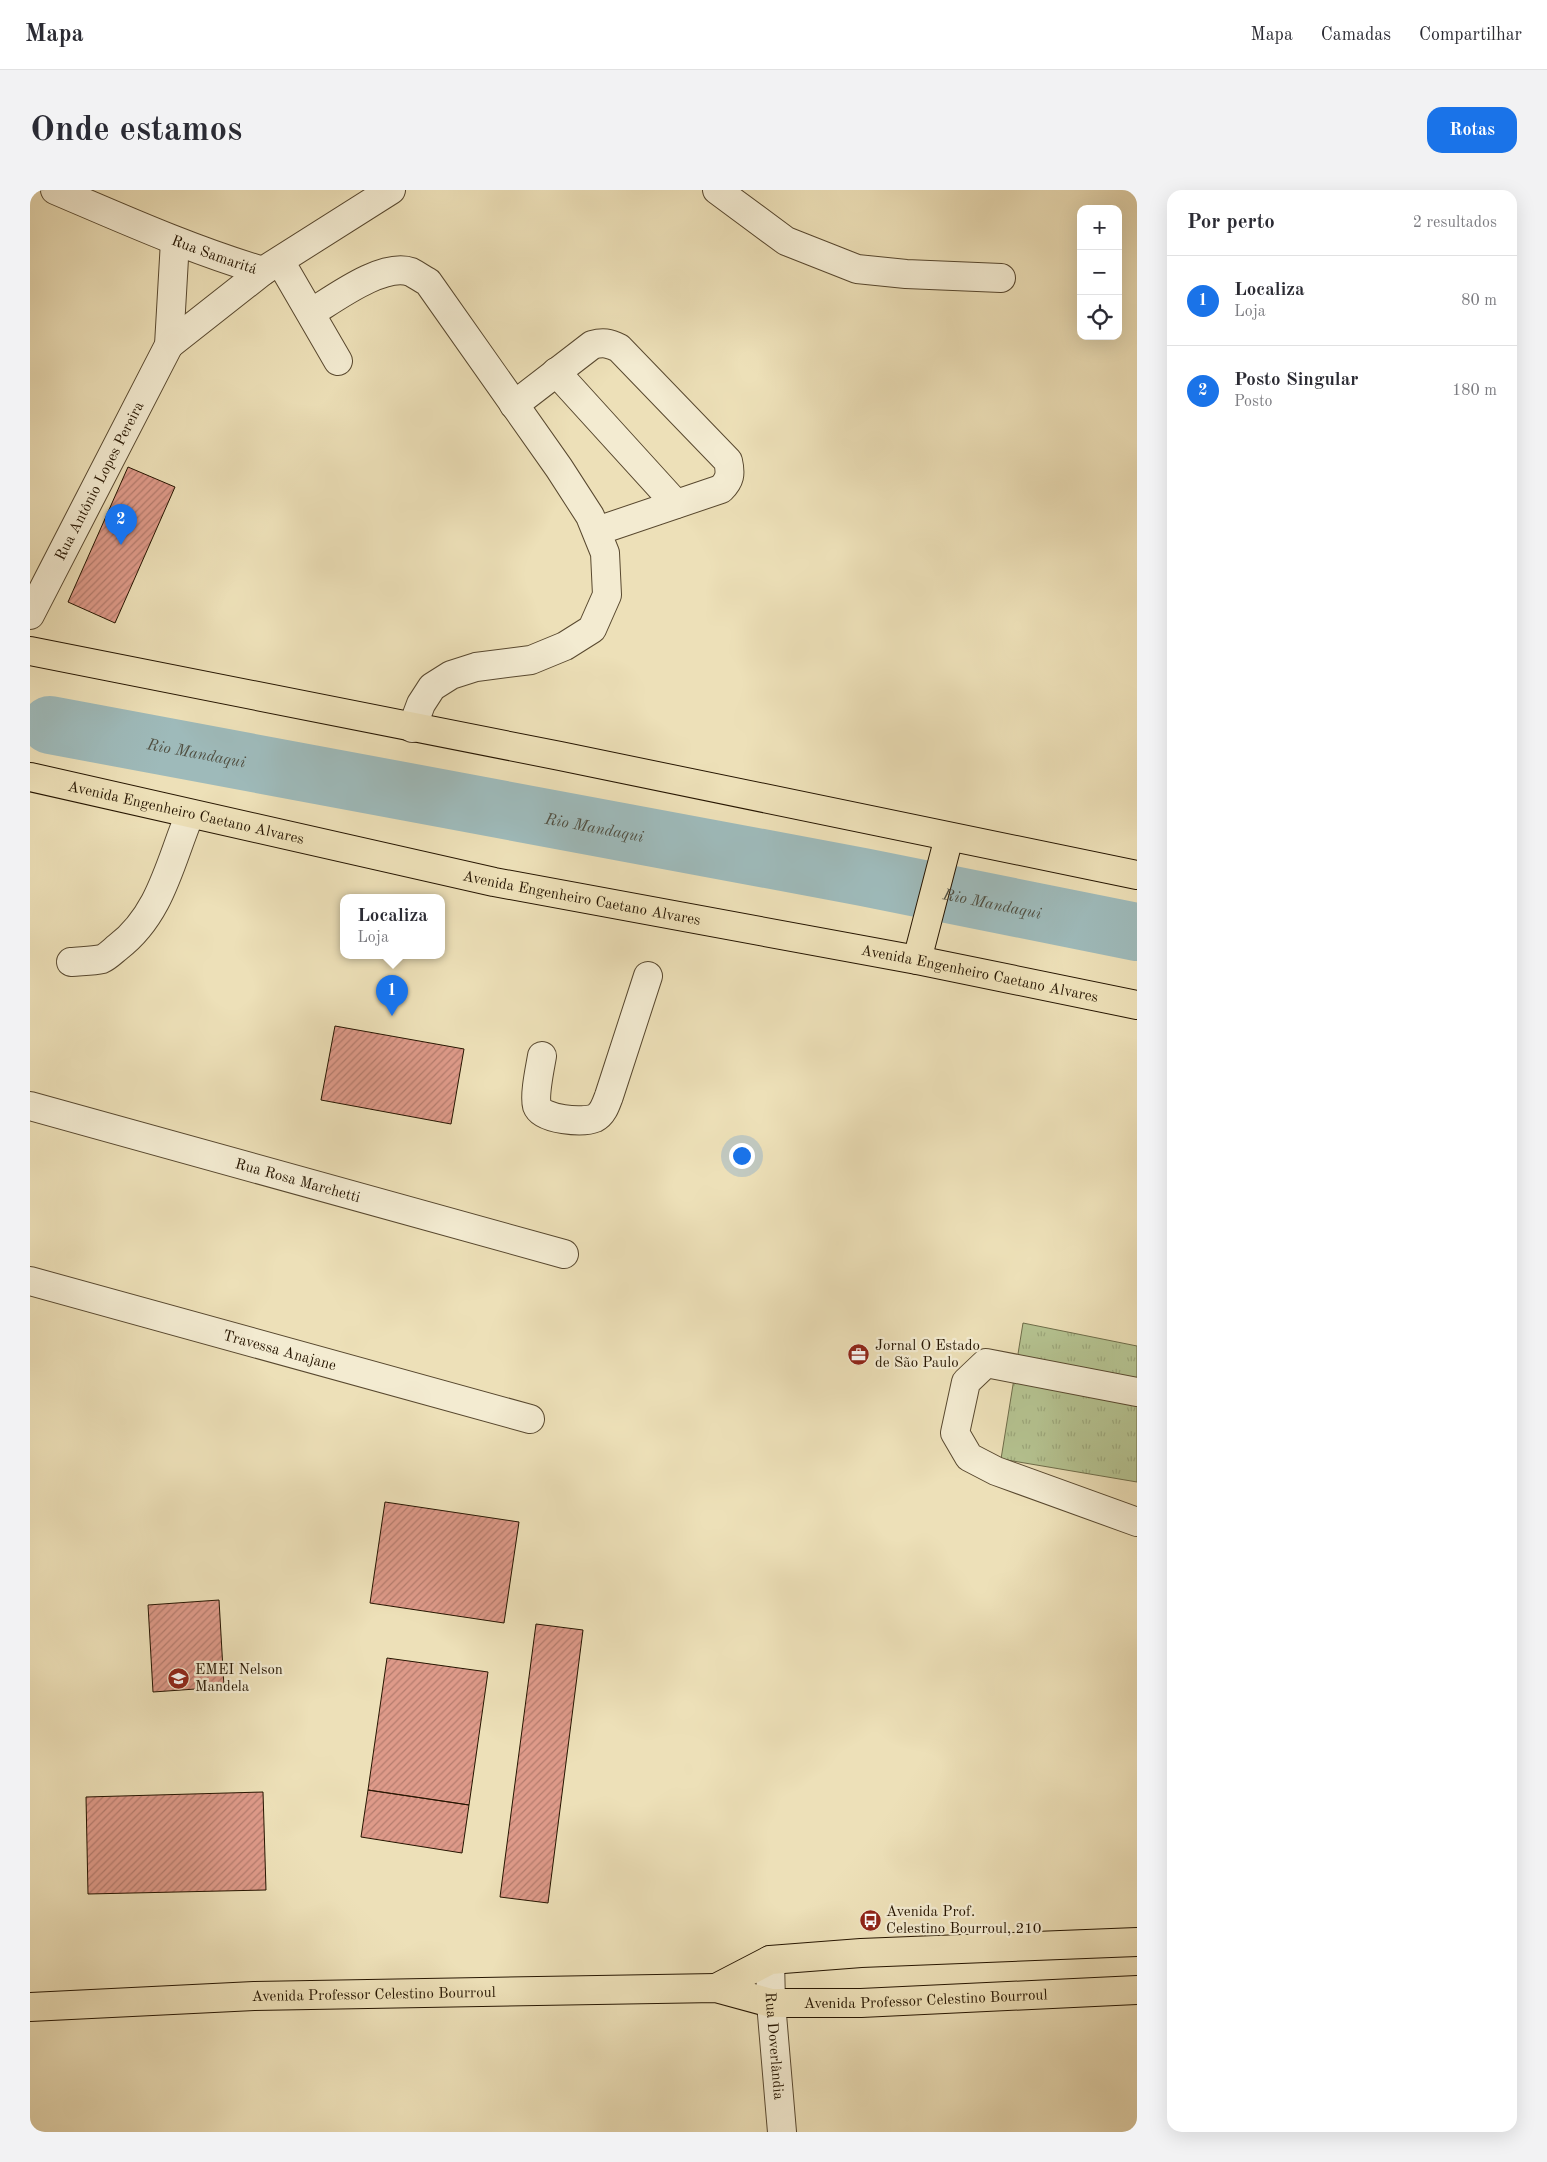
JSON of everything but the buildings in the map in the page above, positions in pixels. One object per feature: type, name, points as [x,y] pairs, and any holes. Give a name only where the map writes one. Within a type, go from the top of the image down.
[{"type":"main road","points":[[30,651],[560,756],[1137,875]]},
{"type":"main road","name":"Avenida Engenheiro Caetano Alvares","points":[[30,778],[494,882],[917,960],[1137,1005]]},
{"type":"main road","points":[[917,960],[949,836]]},
{"type":"main road","name":"Avenida Professor Celestino Bourroul","points":[[716,1988],[770,1960],[861,1953],[1137,1942]]},
{"type":"main road","name":"Avenida Professor Celestino Bourroul","points":[[30,2007],[254,1996],[716,1988],[771,2003],[861,2003],[1137,1990]]},
{"type":"street","name":"Rua Samaritá","points":[[55,190],[175,241],[233,262],[272,266],[391,190]]},
{"type":"street","points":[[717,190],[786,241],[857,269],[906,274],[1001,278]]},
{"type":"street","name":"Rua Antônio Lopes Pereira","points":[[30,616],[169,345],[175,241]]},
{"type":"street","name":"Rua Antônio Lopes Pereira","points":[[169,345],[272,266]]},
{"type":"street","points":[[272,266],[311,313],[338,361]]},
{"type":"street","points":[[311,313],[366,280],[391,271],[410,272],[428,282],[559,468],[590,516],[605,553],[607,595],[592,629],[565,646],[531,660],[476,667],[451,674],[432,687],[421,704],[412,728]]},
{"type":"street","points":[[514,405],[592,345],[601,342],[619,348],[728,462],[731,472],[728,482],[720,489],[597,531]]},
{"type":"street","points":[[556,372],[676,504]]},
{"type":"street","points":[[71,962],[103,958],[126,941],[153,908],[168,878],[176,849],[190,814]]},
{"type":"street","points":[[542,1056],[536,1100],[538,1108],[544,1114],[554,1118],[587,1120],[597,1117],[604,1110],[648,976]]},
{"type":"street","name":"Rua Rosa Marchetti","points":[[30,1106],[564,1254]]},
{"type":"street","name":"Travessa Anajane","points":[[30,1280],[530,1419]]},
{"type":"street","points":[[1137,1392],[986,1363],[966,1382],[955,1433],[969,1456],[996,1472],[1137,1522]]},
{"type":"street","name":"Rua Doverlândia","points":[[770,1960],[771,2003],[782,2132]]},
{"type":"green space","points":[[1023,1323],[1137,1346],[1137,1482],[1001,1459]]},
{"type":"waterway","name":"Rio Mandaqui","points":[[50,725],[863,877],[1137,932]]},
{"type":"place","name":"Posto Singular","points":[[121,545]]},
{"type":"place","name":"Localiza","points":[[392,1016]]},
{"type":"place","name":"Jornal O Estado de São Paulo","points":[[859,1354]]},
{"type":"place","name":"EMEI Nelson Mandela","points":[[179,1678]]},
{"type":"place","name":"Avenida Prof. Celestino Bourroul, 210","points":[[870,1920]]}]
